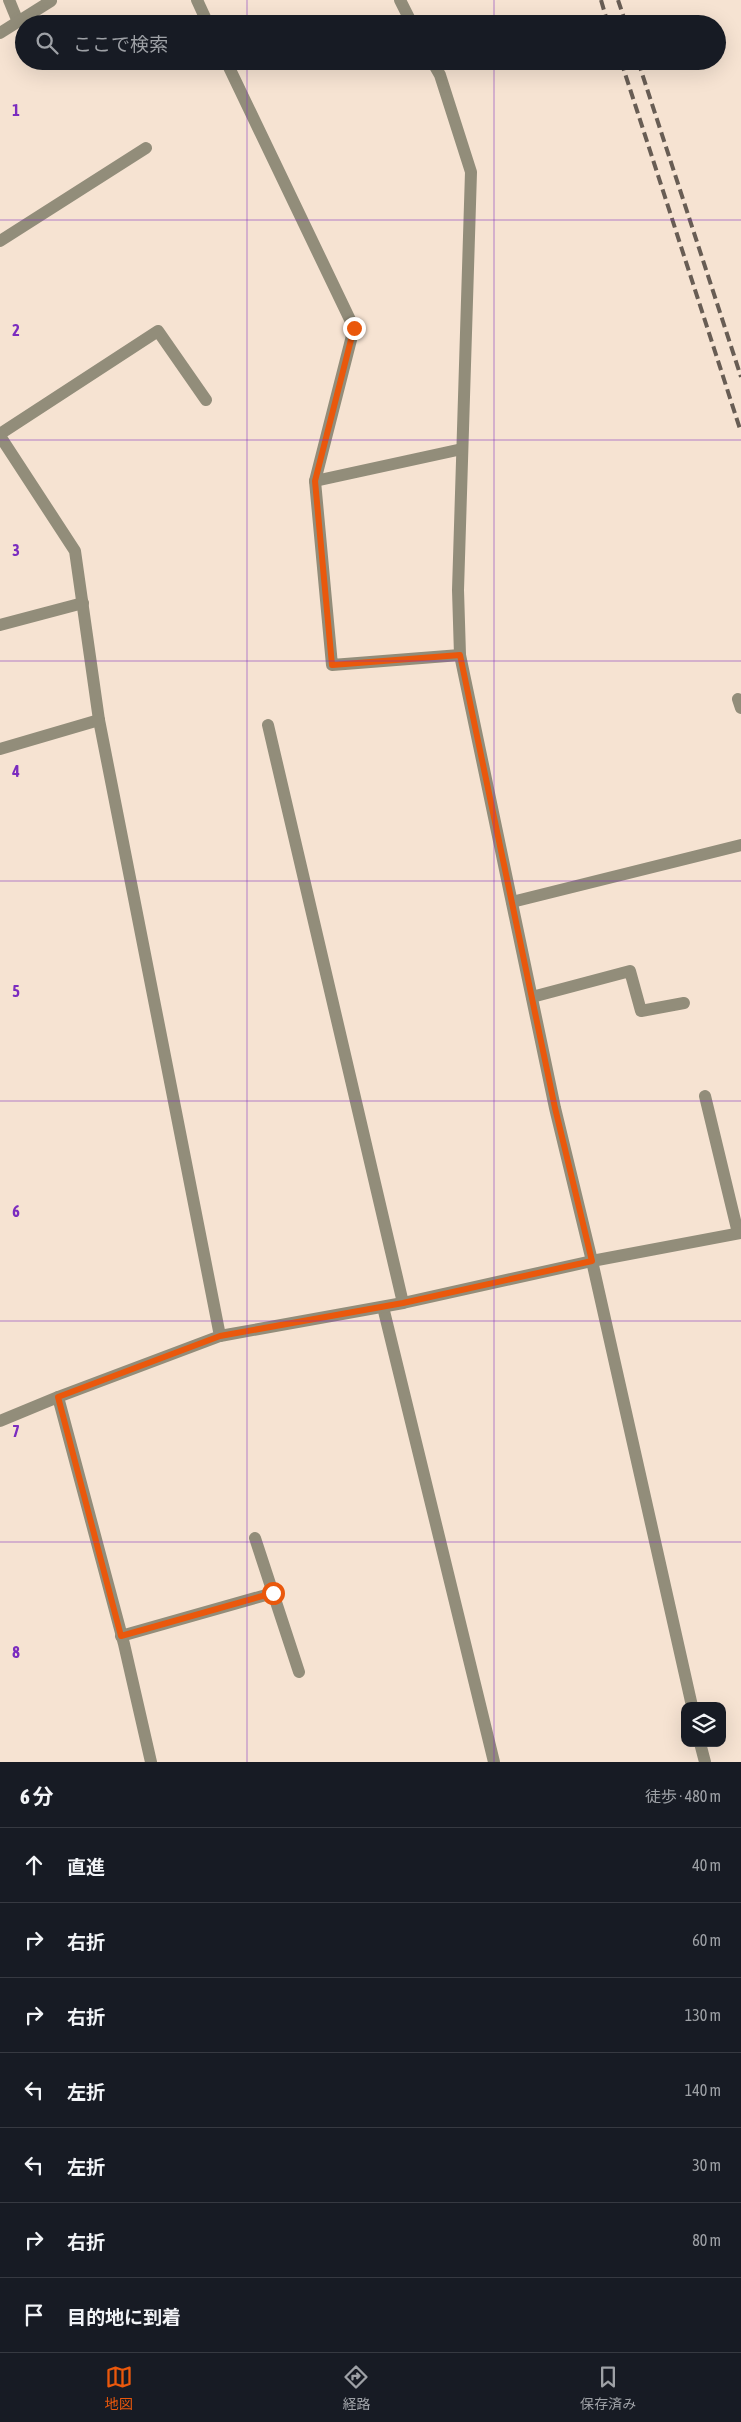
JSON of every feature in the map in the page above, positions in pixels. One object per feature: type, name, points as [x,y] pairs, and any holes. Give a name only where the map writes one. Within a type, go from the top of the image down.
[{"type":"street","points":[[10,0],[15,15]]},
{"type":"street","points":[[197,0],[204,15]]},
{"type":"street","points":[[400,0],[408,15]]},
{"type":"street","points":[[29,15],[51,1]]},
{"type":"street","points":[[0,33],[15,24]]},
{"type":"street","points":[[230,70],[354,328],[315,481],[332,665],[460,655]]},
{"type":"street","points":[[437,70],[471,172],[458,590],[460,655],[555,1108],[592,1261],[691,1702]]},
{"type":"street","points":[[0,241],[146,148]]},
{"type":"street","points":[[206,400],[158,331],[0,435],[75,551],[99,720],[220,1336]]},
{"type":"street","points":[[315,481],[462,449]]},
{"type":"street","points":[[0,626],[83,604]]},
{"type":"street","points":[[0,749],[99,720]]},
{"type":"street","points":[[268,725],[403,1303]]},
{"type":"street","points":[[512,902],[741,846]]},
{"type":"street","points":[[532,997],[630,970],[641,1011],[684,1003]]},
{"type":"street","points":[[0,1421],[220,1336],[403,1303],[592,1261],[739,1233],[704,1096]]},
{"type":"street","points":[[383,1306],[494,1762]]},
{"type":"street","points":[[58,1397],[121,1636],[151,1762]]},
{"type":"street","points":[[255,1538],[299,1672]]},
{"type":"street","points":[[121,1636],[273,1593]]},
{"type":"street","points":[[701,1747],[705,1762]]},
{"type":"railway","points":[[601,0],[605,15]]},
{"type":"railway","points":[[618,0],[623,15]]},
{"type":"railway","points":[[624,70],[741,432]]},
{"type":"railway","points":[[641,70],[741,377]]},
{"type":"route","points":[[273,1593],[121,1636],[58,1397],[220,1336],[403,1303],[592,1261],[555,1108],[460,655],[332,665],[315,481],[354,328]]}]
